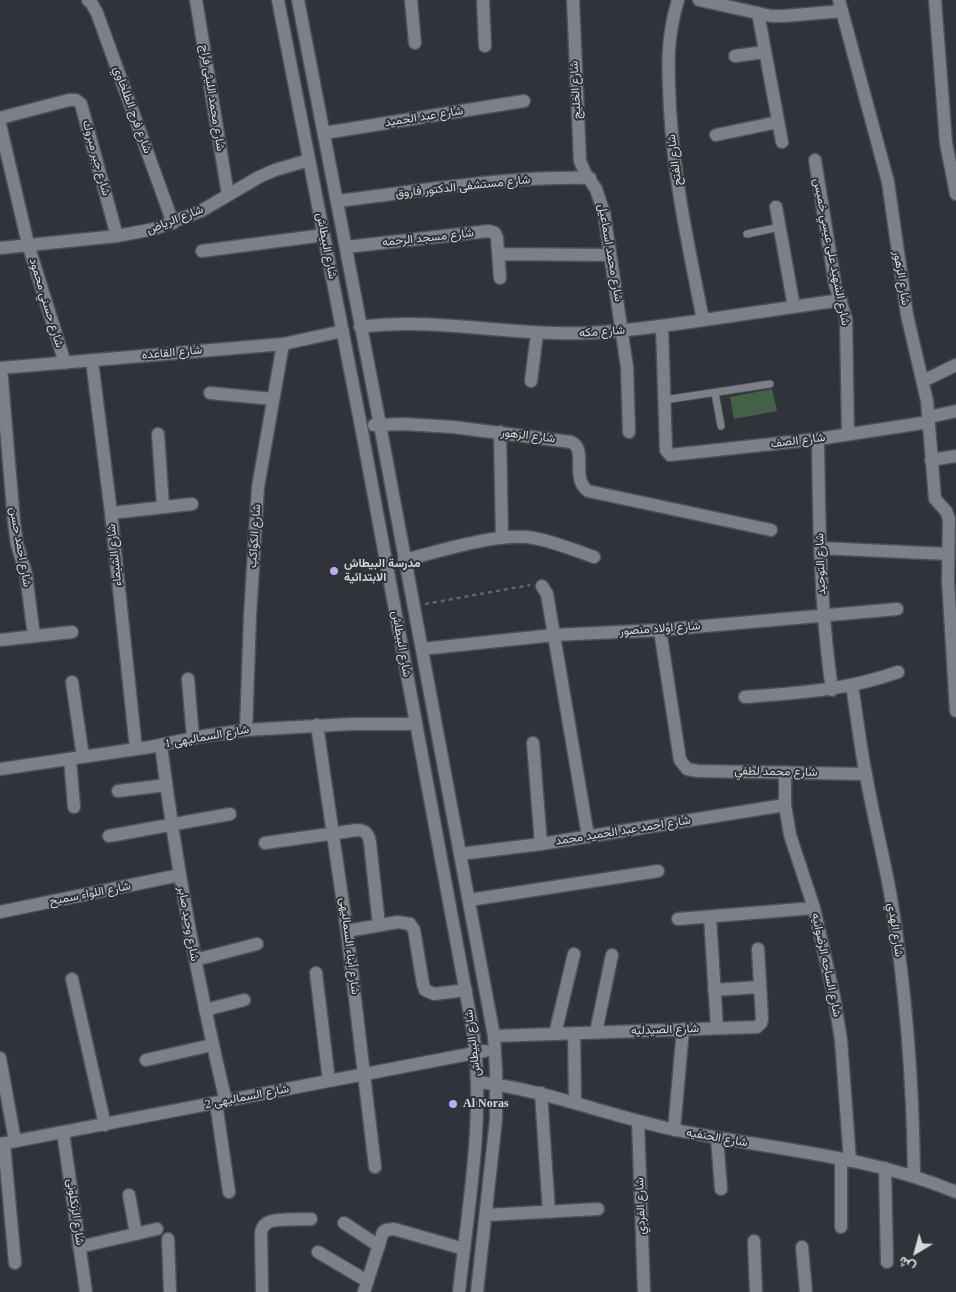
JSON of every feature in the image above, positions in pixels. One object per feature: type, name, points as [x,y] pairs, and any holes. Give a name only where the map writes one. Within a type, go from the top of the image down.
[{"type":"street","name":"شارع فرج الطلخاوي","points":[[88,0],[98,13],[173,223]]},
{"type":"street","name":"شارع محمد الليثى فراج","points":[[196,0],[228,195]]},
{"type":"street","name":"شارع البيطاش","points":[[278,0],[361,426],[476,1052],[478,1118],[459,1292]]},
{"type":"street","name":"شارع البيطاش","points":[[298,0],[380,425],[494,1036],[497,1085],[496,1119],[477,1292]]},
{"type":"street","points":[[411,0],[415,43]]},
{"type":"street","points":[[482,0],[485,46]]},
{"type":"street","name":"شارع الخليج","points":[[573,0],[579,153],[582,167],[590,178]]},
{"type":"street","name":"شارع الفتح","points":[[678,0],[670,30],[667,64],[672,137],[679,197],[703,320]]},
{"type":"street","points":[[699,0],[733,4],[758,13],[784,16],[840,5]]},
{"type":"street","points":[[934,0],[946,143],[956,194]]},
{"type":"street","name":"شارع الزهور","points":[[840,5],[888,182],[907,315],[923,381],[929,420],[935,499],[946,511],[949,519],[948,587],[956,711]]},
{"type":"street","points":[[758,13],[782,142]]},
{"type":"street","points":[[736,56],[765,52]]},
{"type":"street","name":"شارع جبر مبروك","points":[[0,118],[69,100],[76,100],[81,104],[117,236]]},
{"type":"street","name":"شارع عبد الحميد","points":[[324,133],[524,101]]},
{"type":"street","points":[[716,135],[778,122]]},
{"type":"street","name":"شارع حسني محمود","points":[[0,124],[28,244],[65,363]]},
{"type":"street","name":"شارع الرياض","points":[[0,248],[117,236],[141,232],[173,223],[201,211],[267,174],[309,160]]},
{"type":"street","name":"شارع الشهيد على عيسي خميس","points":[[815,160],[835,284],[841,300],[846,329],[848,434]]},
{"type":"street","name":"شارع مستشفى الدكتور فاروق","points":[[336,202],[504,181],[590,178]]},
{"type":"street","name":"شارع محمد اسماعيل","points":[[590,178],[601,200],[623,331],[628,391],[628,432]]},
{"type":"street","points":[[776,207],[794,307]]},
{"type":"street","name":"شارع مسجد الرحمه","points":[[346,247],[489,231],[496,236],[500,278]]},
{"type":"street","points":[[202,251],[324,234]]},
{"type":"street","points":[[498,254],[610,255]]},
{"type":"street","name":"شارع مكه","points":[[360,327],[382,324],[405,324],[538,333],[586,334],[662,326],[841,300]]},
{"type":"street","points":[[662,326],[664,400]]},
{"type":"street","name":"شارع القاعده","points":[[0,368],[283,344],[342,331]]},
{"type":"street","points":[[531,381],[538,333]]},
{"type":"street","name":"شارع الكواكب","points":[[246,730],[255,517],[258,487],[283,344]]},
{"type":"street","name":"شارع الشيماء","points":[[92,361],[111,512],[136,749]]},
{"type":"street","points":[[923,381],[956,364]]},
{"type":"street","name":"شارع احمد حسن","points":[[0,368],[14,522],[26,574],[34,636]]},
{"type":"street","points":[[210,393],[273,399]]},
{"type":"street","name":"شارع الصف","points":[[664,400],[667,452],[672,456],[818,439],[929,420],[956,411]]},
{"type":"street","name":"شارع الزهور","points":[[361,426],[428,425],[574,442],[578,448],[580,483],[583,488],[593,493],[771,530]]},
{"type":"street","points":[[500,432],[502,538]]},
{"type":"street","points":[[158,434],[163,507]]},
{"type":"street","name":"شارع التوحيد","points":[[818,439],[823,616],[832,690]]},
{"type":"street","points":[[931,460],[956,456]]},
{"type":"street","points":[[111,512],[192,504]]},
{"type":"street","points":[[404,560],[502,538],[534,538],[594,557]]},
{"type":"street","points":[[820,548],[948,554]]},
{"type":"street","points":[[542,586],[547,594],[588,836]]},
{"type":"street","name":"شارع اولاد منصور","points":[[422,648],[554,636],[660,630],[897,609]]},
{"type":"street","name":"شارع محمد لطفي","points":[[660,630],[680,760],[687,768],[698,771],[866,774]]},
{"type":"street","points":[[0,640],[72,632]]},
{"type":"street","points":[[745,697],[832,690],[898,672]]},
{"type":"street","points":[[188,679],[193,738]]},
{"type":"street","points":[[72,682],[76,758],[74,808]]},
{"type":"street","name":"شارع الهدي","points":[[852,686],[866,774],[883,854],[898,943],[910,1050],[914,1113],[914,1176]]},
{"type":"street","name":"شارع السماليهى 1","points":[[0,769],[136,749],[246,730],[317,725],[416,724]]},
{"type":"street","name":"شارع أبناء السماليهى","points":[[317,725],[347,931],[375,1167]]},
{"type":"street","points":[[533,743],[541,844]]},
{"type":"street","name":"شارع وحيد صابر","points":[[161,745],[180,876],[221,1102],[229,1192]]},
{"type":"street","name":"شارع الساحه الرضوانيه","points":[[785,772],[785,805],[790,835],[814,908],[834,997],[840,1040],[846,1161],[841,1227]]},
{"type":"street","points":[[118,791],[166,785]]},
{"type":"street","name":"شارع احمد عبد الحميد محمد","points":[[460,854],[541,844],[785,805]]},
{"type":"street","points":[[109,836],[230,814]]},
{"type":"street","points":[[265,843],[360,830],[365,832],[369,837],[379,925]]},
{"type":"street","points":[[438,842],[458,839]]},
{"type":"street","points":[[469,900],[658,871]]},
{"type":"street","name":"شارع اللواء سميح","points":[[0,912],[180,876]]},
{"type":"street","points":[[678,919],[814,908]]},
{"type":"street","points":[[710,917],[717,1028]]},
{"type":"street","points":[[347,931],[402,922],[410,924],[415,935],[423,987],[428,993],[466,990]]},
{"type":"street","points":[[195,960],[257,944]]},
{"type":"street","name":"شارع الصيدليه","points":[[494,1036],[753,1028],[762,1021],[758,948]]},
{"type":"street","points":[[555,1034],[574,954]]},
{"type":"street","points":[[596,1032],[612,955]]},
{"type":"street","points":[[316,973],[329,1081]]},
{"type":"street","points":[[72,979],[104,1125]]},
{"type":"street","points":[[714,990],[760,987]]},
{"type":"street","points":[[205,1010],[244,1000]]},
{"type":"street","points":[[674,1130],[684,1029]]},
{"type":"street","points":[[574,1033],[575,1103]]},
{"type":"street","points":[[146,1060],[212,1045]]},
{"type":"street","name":"شارع السماليهى 2","points":[[6,1143],[494,1050]]},
{"type":"street","points":[[0,1058],[15,1263]]},
{"type":"street","name":"شارع الحنفيه","points":[[478,1082],[541,1093],[674,1130],[885,1168],[914,1176],[956,1192]]},
{"type":"street","points":[[541,1093],[549,1212]]},
{"type":"street","name":"شارع الفردي","points":[[638,1120],[644,1292]]},
{"type":"street","name":"شارع الزنكلونى","points":[[63,1132],[86,1292]]},
{"type":"street","points":[[717,1138],[721,1189]]},
{"type":"street","points":[[885,1168],[887,1262]]},
{"type":"street","points":[[129,1195],[136,1234]]},
{"type":"street","points":[[486,1215],[598,1209]]},
{"type":"street","points":[[262,1292],[262,1233],[266,1223],[311,1220]]},
{"type":"street","points":[[344,1223],[378,1246]]},
{"type":"street","points":[[80,1247],[157,1229]]},
{"type":"street","points":[[318,1252],[366,1287],[383,1232],[389,1229],[464,1249]]},
{"type":"street","points":[[168,1239],[170,1292]]},
{"type":"street","points":[[754,1241],[756,1292]]},
{"type":"street","points":[[802,1248],[806,1292]]},
{"type":"lane","points":[[747,234],[780,227]]},
{"type":"lane","points":[[664,400],[770,384]]},
{"type":"lane","points":[[715,392],[721,426]]},
{"type":"path","points":[[414,606],[533,585],[542,586]]},
{"type":"green space","points":[[772,389],[777,411],[734,419],[730,397]]},
{"type":"place","name":"مدرسة البيطاش الابتدائية","points":[[334,571]]},
{"type":"place","name":"Al Noras","points":[[453,1104]]}]
